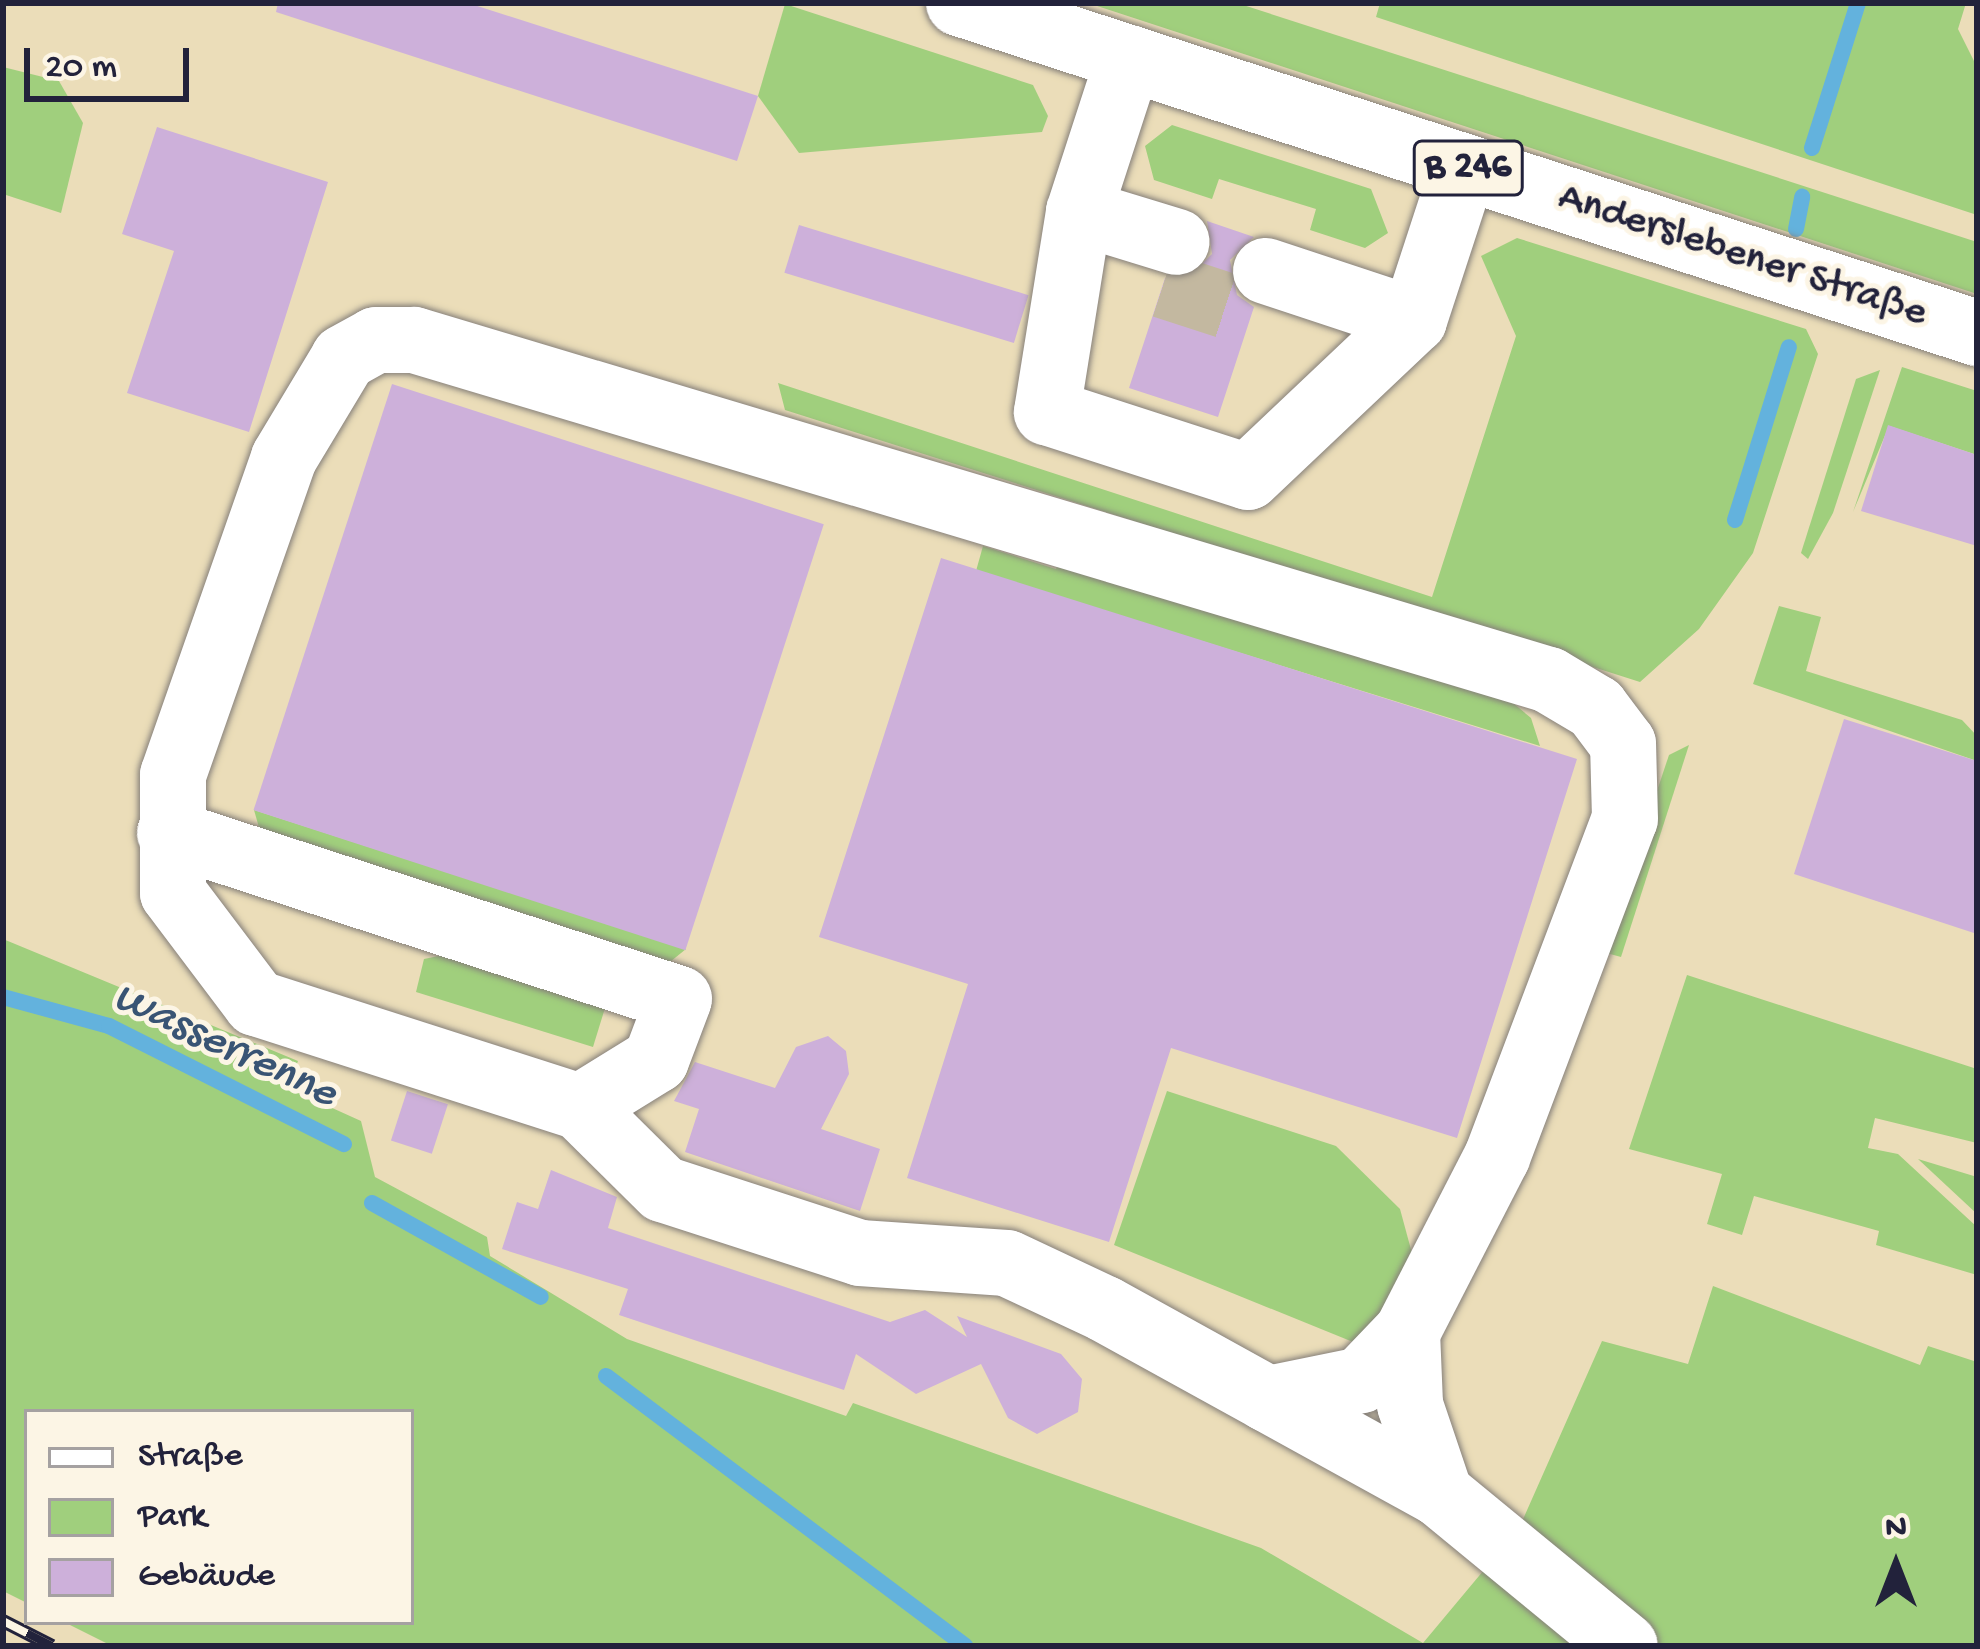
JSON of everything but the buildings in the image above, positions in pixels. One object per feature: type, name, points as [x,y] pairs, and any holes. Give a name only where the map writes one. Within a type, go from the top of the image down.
[{"type":"main road","name":"Anderslebener Straße","points":[[959,3],[1977,333]]},
{"type":"main road","points":[[1130,58],[1075,234],[1047,412],[1248,477],[1395,338],[1464,167]]},
{"type":"main road","points":[[1075,234],[1170,263]]},
{"type":"main road","points":[[1259,292],[1395,338]]},
{"type":"main road","points":[[1268,1399],[1361,1380],[1408,1332],[1559,1013],[1625,818],[1623,745],[1596,708],[1549,680],[414,340],[376,340],[344,358],[284,458],[173,775],[173,892],[256,1003],[580,1106],[663,1189],[860,1253],[1007,1263],[1440,1494],[1625,1646]]},
{"type":"main road","points":[[170,833],[679,999],[656,1060],[580,1106]]},
{"type":"main road","points":[[1408,1332],[1410,1406],[1440,1494]]},
{"type":"green space","points":[[1088,3],[1237,3],[1977,242],[1977,294]]},
{"type":"green space","points":[[1380,3],[1966,3],[1958,29],[1977,67],[1977,215],[1376,17]]},
{"type":"green space","points":[[785,4],[1033,85],[1048,116],[1042,132],[799,153],[758,96]]},
{"type":"green space","points":[[3,67],[59,81],[83,123],[61,213],[3,194]]},
{"type":"green space","points":[[1172,125],[1371,189],[1388,233],[1365,248],[1310,230],[1316,209],[1219,179],[1212,199],[1154,180],[1145,146]]},
{"type":"green space","points":[[1517,238],[1806,329],[1818,354],[1753,553],[1699,629],[1640,682],[785,410],[778,383],[1432,597],[1516,336],[1481,256]]},
{"type":"green space","points":[[1902,367],[1977,391],[1977,455],[1889,426],[1853,512]]},
{"type":"green space","points":[[1880,370],[1833,513],[1808,559],[1801,553],[1856,379]]},
{"type":"green space","points":[[983,546],[1056,569],[1066,547],[1495,688],[1531,718],[1540,746],[976,571]]},
{"type":"green space","points":[[1779,606],[1821,617],[1806,671],[1962,720],[1977,736],[1977,761],[1753,684]]},
{"type":"green space","points":[[1689,745],[1621,957],[1603,952],[1669,755]]},
{"type":"green space","points":[[254,810],[686,949],[665,966],[260,831]]},
{"type":"green space","points":[[3,939],[298,1061],[288,1088],[361,1121],[375,1177],[487,1237],[490,1256],[627,1339],[846,1416],[853,1403],[1261,1548],[1423,1643],[1494,1558],[1603,1646],[112,1646],[70,1625],[414,1625],[414,1409],[24,1409],[24,1602],[3,1591]]},
{"type":"green space","points":[[467,950],[609,995],[593,1047],[416,992],[424,959]]},
{"type":"green space","points":[[1687,975],[1977,1069],[1977,1143],[1875,1118],[1868,1148],[1898,1154],[1977,1227],[1977,1275],[1876,1245],[1879,1231],[1754,1196],[1742,1235],[1707,1224],[1722,1174],[1629,1149]]},
{"type":"green space","points":[[1167,1091],[1336,1146],[1400,1209],[1413,1257],[1404,1289],[1353,1342],[1114,1245]]},
{"type":"green space","points":[[1918,1159],[1977,1177],[1977,1214]]},
{"type":"green space","points":[[1713,1286],[1920,1365],[1928,1346],[1977,1362],[1977,1646],[1661,1646],[1520,1526],[1602,1341],[1688,1364]]},
{"type":"waterway","points":[[1812,148],[1858,3]]},
{"type":"waterway","points":[[1796,229],[1802,197]]},
{"type":"waterway","points":[[1735,520],[1789,347]]},
{"type":"waterway","name":"Wasserrenne","points":[[3,997],[109,1026],[344,1144]]},
{"type":"waterway","name":"Wasserrenne","points":[[372,1203],[541,1297]]},
{"type":"waterway","points":[[606,1376],[965,1646]]},
{"type":"tunnel","points":[[1163,285],[1252,314]]},
{"type":"railway","points":[[3,1621],[52,1646]]}]
